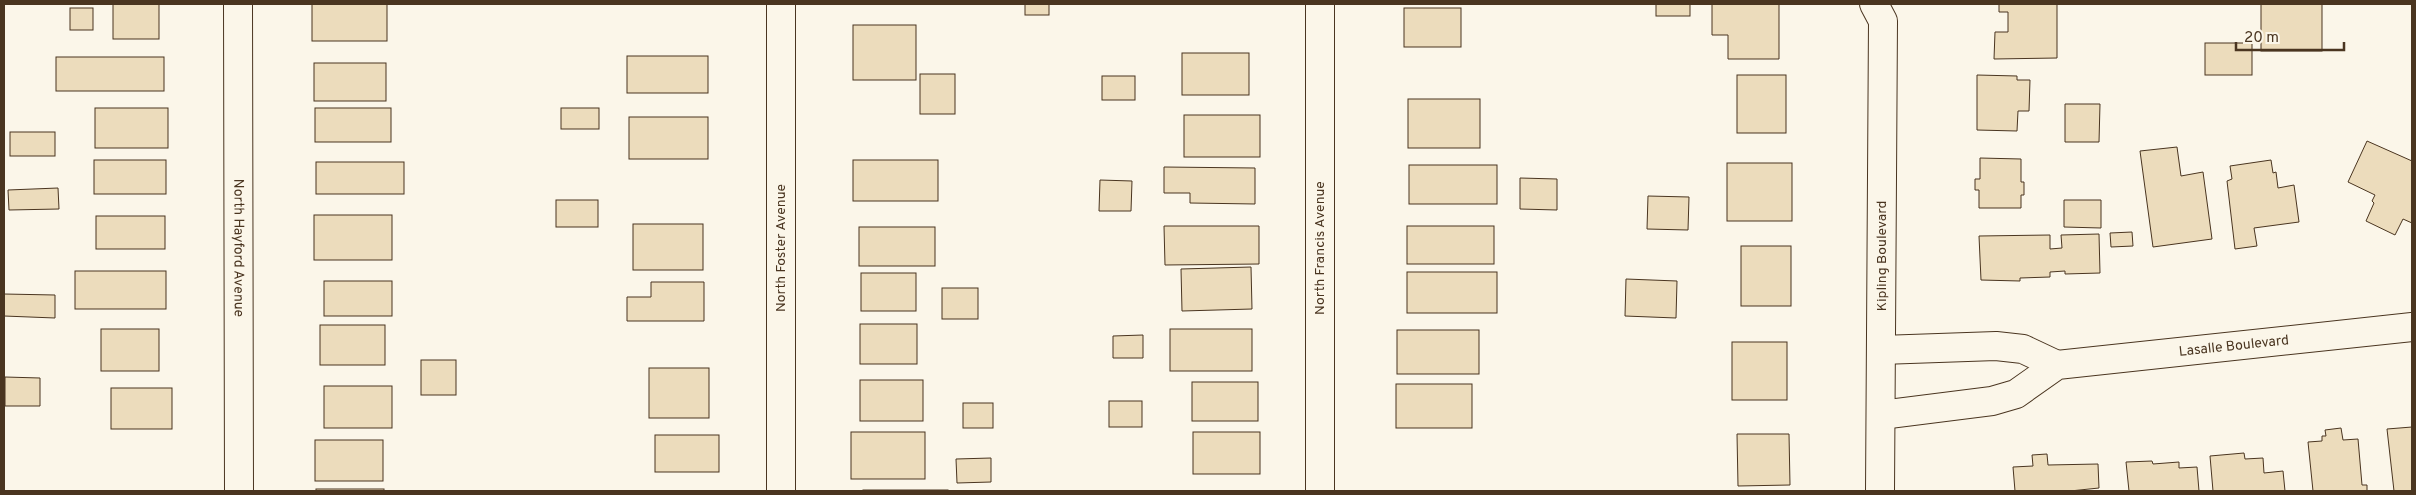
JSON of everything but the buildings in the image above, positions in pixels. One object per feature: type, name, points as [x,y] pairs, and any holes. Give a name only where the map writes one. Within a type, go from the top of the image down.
[{"type":"street","name":"North Hayford Avenue","points":[[238,4],[239,491]]},
{"type":"street","name":"North Foster Avenue","points":[[781,4],[781,491]]},
{"type":"street","name":"North Francis Avenue","points":[[1320,4],[1320,491]]},
{"type":"street","name":"Kipling Boulevard","points":[[1880,491],[1884,10]]},
{"type":"street","name":"Lasalle Boulevard","points":[[1881,414],[1992,401],[2016,394],[2057,365],[2412,327]]},
{"type":"street","points":[[1881,350],[1996,346],[2023,349],[2057,365]]}]
